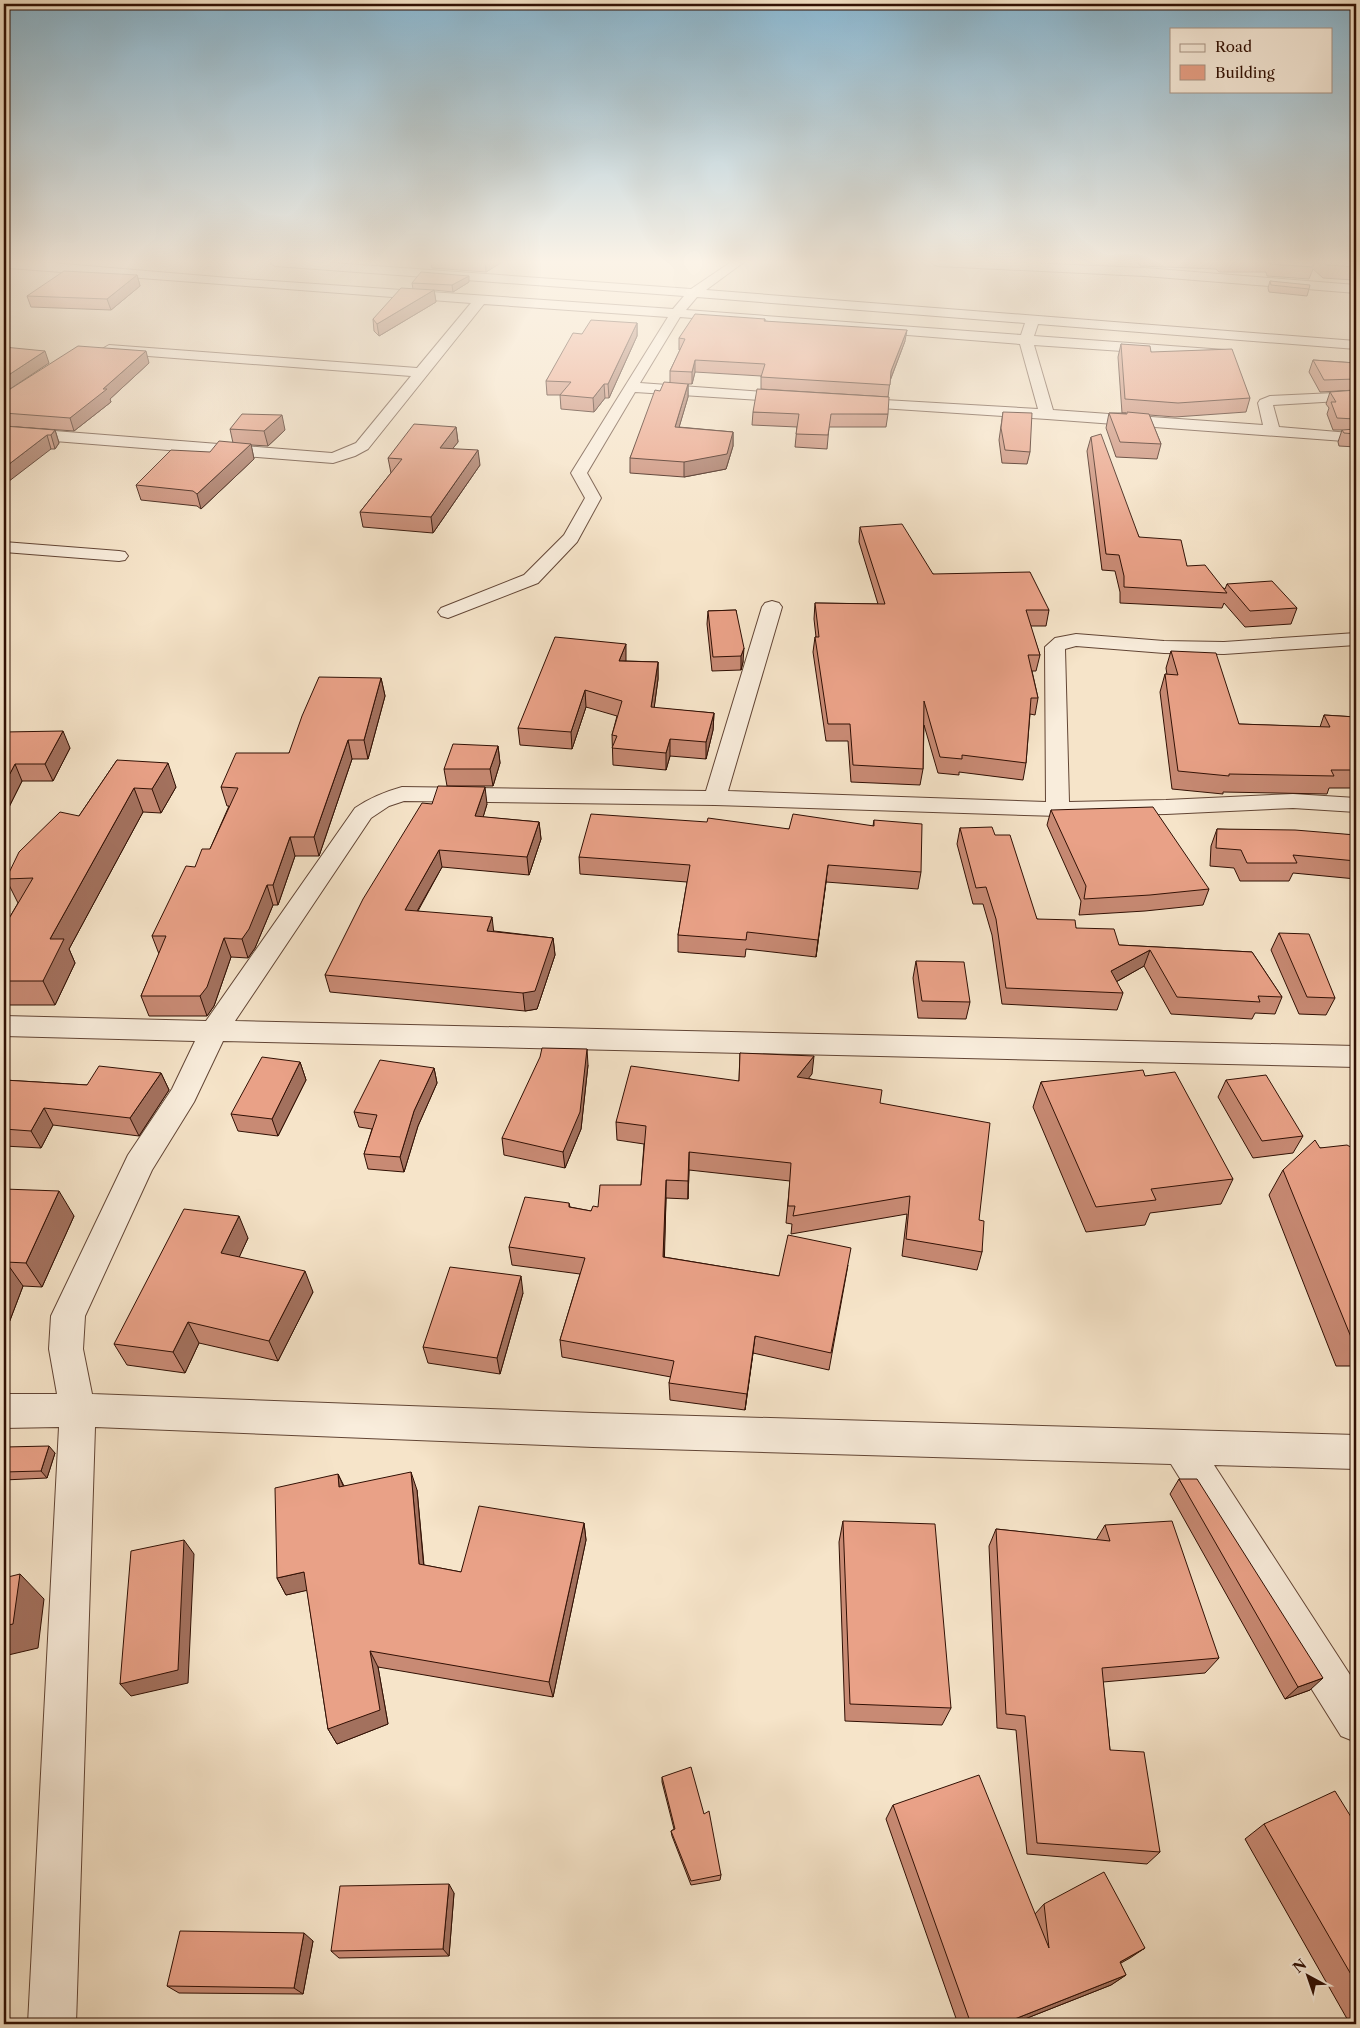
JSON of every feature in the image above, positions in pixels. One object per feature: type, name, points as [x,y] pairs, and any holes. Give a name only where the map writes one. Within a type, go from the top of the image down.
[{"type":"street","points":[[213,357],[422,372]]},
{"type":"street","points":[[4,432],[333,458],[362,446],[434,357]]},
{"type":"street","points":[[448,612],[531,579],[570,538],[593,498],[578,473],[649,357]]},
{"type":"street","points":[[1031,357],[1047,414]]},
{"type":"street","points":[[630,388],[809,399]]},
{"type":"street","points":[[1272,430],[1265,403],[1275,399],[1356,396]]},
{"type":"street","points":[[838,401],[1344,436]]},
{"type":"street","points":[[4,547],[119,556]]},
{"type":"street","points":[[714,798],[772,607]]},
{"type":"street","points":[[1058,809],[1055,647],[1062,642],[1076,640],[1164,647],[1224,648],[1356,639]]},
{"type":"street","points":[[52,2024],[78,1410],[66,1349],[68,1316],[139,1164],[184,1094],[214,1031],[363,813],[381,801],[402,794],[714,798],[1058,809],[1166,807],[1293,801],[1356,805]]},
{"type":"street","points":[[4,1026],[1356,1057]]},
{"type":"street","points":[[4,1411],[78,1410],[593,1430],[1356,1452]]},
{"type":"street","points":[[1181,1447],[1356,1721]]},
{"type":"path","points":[[563,2024],[580,2022],[586,2024]]},
{"type":"building","points":[[4,357],[36,357],[4,378]]},
{"type":"building","points":[[61,357],[140,357],[103,389],[107,389],[70,418],[4,413],[4,393]]},
{"type":"building","points":[[560,357],[621,357],[608,384],[604,384],[593,398],[560,395],[571,382],[546,381]]},
{"type":"building","points":[[677,357],[897,357],[891,371],[890,385],[761,377],[765,364],[695,360],[692,372],[670,371]]},
{"type":"building","points":[[1122,357],[1235,357],[1250,398],[1178,403],[1125,399]]},
{"type":"building","points":[[1313,360],[1356,363],[1356,379],[1324,380]]},
{"type":"building","points":[[664,382],[688,384],[675,427],[733,432],[727,454],[684,462],[630,458],[655,390],[660,391]]},
{"type":"building","points":[[757,389],[889,397],[888,414],[831,414],[828,435],[796,434],[799,414],[753,412]]},
{"type":"building","points":[[1356,390],[1356,421],[1355,419],[1337,418],[1331,402],[1336,402],[1330,392]]},
{"type":"building","points":[[1003,412],[1032,413],[1030,452],[1005,450],[1001,428]]},
{"type":"building","points":[[1127,412],[1149,414],[1161,444],[1120,442],[1109,413],[1127,414]]},
{"type":"building","points":[[242,414],[282,415],[264,431],[230,429]]},
{"type":"building","points":[[414,424],[456,427],[440,448],[478,450],[431,517],[360,512],[402,459],[388,458]]},
{"type":"building","points":[[4,426],[55,430],[51,435],[47,435],[4,468]]},
{"type":"building","points":[[1356,426],[1356,434],[1344,433],[1342,430],[1355,429]]},
{"type":"building","points":[[1101,434],[1139,537],[1181,540],[1187,566],[1205,565],[1227,593],[1124,587],[1124,576],[1119,555],[1106,554],[1091,437]]},
{"type":"building","points":[[219,441],[251,444],[197,494],[193,491],[136,485],[171,450],[210,452]]},
{"type":"building","points":[[902,524],[933,574],[1030,572],[1049,610],[1026,610],[1040,655],[1028,655],[1038,698],[1031,698],[1026,763],[962,755],[962,759],[940,757],[924,701],[923,769],[853,765],[850,724],[828,724],[815,637],[819,637],[815,603],[885,604],[860,527]]},
{"type":"building","points":[[1272,581],[1297,608],[1250,611],[1227,584]]},
{"type":"building","points":[[736,610],[744,648],[741,656],[713,657],[708,611]]},
{"type":"building","points":[[555,637],[626,644],[619,661],[658,662],[651,707],[714,713],[706,742],[670,739],[666,753],[612,748],[617,736],[612,735],[622,701],[585,690],[571,732],[518,728]]},
{"type":"building","points":[[1171,651],[1216,653],[1239,724],[1330,727],[1324,715],[1356,717],[1356,770],[1331,770],[1334,776],[1229,774],[1229,776],[1178,771],[1165,674],[1178,675]]},
{"type":"building","points":[[319,677],[381,678],[364,740],[348,740],[314,837],[290,837],[273,885],[267,885],[249,929],[242,939],[224,938],[207,987],[200,996],[141,996],[166,936],[152,936],[186,866],[195,867],[202,849],[210,849],[238,788],[221,787],[236,753],[289,753]]},
{"type":"building","points":[[63,731],[45,764],[15,764],[4,785],[4,732]]},
{"type":"building","points":[[453,744],[498,746],[490,769],[444,769]]},
{"type":"building","points":[[117,760],[168,763],[152,789],[134,788],[50,939],[64,939],[43,981],[4,981],[4,927],[33,878],[6,879],[19,852],[60,812],[79,816]]},
{"type":"building","points":[[438,786],[485,787],[475,816],[539,822],[527,857],[439,850],[405,910],[492,917],[487,931],[553,938],[535,991],[523,993],[325,975],[363,899],[422,803],[432,804]]},
{"type":"building","points":[[1153,807],[1209,889],[1084,899],[1086,886],[1051,810]]},
{"type":"building","points":[[591,814],[707,822],[708,818],[789,829],[793,814],[874,826],[874,820],[922,824],[921,872],[828,865],[818,940],[747,932],[746,940],[678,935],[690,865],[579,857]]},
{"type":"building","points":[[992,827],[995,835],[1010,835],[1037,919],[1075,920],[1076,928],[1114,929],[1119,945],[1252,952],[1282,997],[1258,996],[1260,1002],[1177,997],[1150,950],[1111,971],[1123,993],[1006,988],[996,919],[986,887],[976,888],[960,828]]},
{"type":"building","points":[[1217,829],[1295,830],[1356,835],[1356,861],[1293,855],[1297,863],[1247,863],[1241,850],[1216,848]]},
{"type":"building","points":[[1279,933],[1309,934],[1335,998],[1307,997]]},
{"type":"building","points":[[916,961],[964,962],[970,1002],[922,1001]]},
{"type":"building","points":[[542,1048],[587,1049],[580,1112],[563,1152],[502,1138],[540,1057]]},
{"type":"building","points":[[740,1053],[814,1056],[797,1077],[882,1090],[880,1103],[990,1123],[979,1220],[984,1221],[982,1252],[906,1239],[910,1196],[793,1216],[795,1206],[788,1206],[791,1163],[689,1152],[688,1181],[666,1180],[663,1257],[779,1276],[788,1235],[851,1248],[831,1353],[755,1336],[747,1394],[669,1383],[674,1361],[560,1340],[585,1258],[509,1247],[525,1197],[569,1203],[569,1207],[591,1211],[593,1206],[598,1207],[600,1185],[641,1185],[646,1126],[616,1122],[631,1066],[739,1081]]},
{"type":"building","points":[[262,1057],[300,1062],[272,1119],[231,1114]]},
{"type":"building","points":[[380,1060],[434,1068],[414,1111],[400,1157],[364,1154],[377,1115],[354,1112]]},
{"type":"building","points":[[99,1066],[161,1073],[130,1118],[44,1108],[31,1131],[4,1129],[4,1080],[87,1085]]},
{"type":"building","points":[[1143,1070],[1145,1076],[1175,1072],[1233,1179],[1151,1189],[1156,1200],[1096,1207],[1041,1082]]},
{"type":"building","points":[[1266,1075],[1303,1136],[1262,1141],[1226,1080]]},
{"type":"building","points":[[1315,1140],[1320,1148],[1347,1145],[1356,1150],[1356,1342],[1353,1342],[1283,1170]]},
{"type":"building","points":[[4,1189],[59,1191],[26,1263],[6,1262],[4,1268]]},
{"type":"building","points":[[184,1209],[239,1216],[221,1253],[305,1271],[269,1341],[188,1322],[173,1352],[114,1344]]},
{"type":"building","points":[[450,1267],[521,1276],[497,1358],[423,1347]]},
{"type":"building","points":[[49,1446],[41,1471],[4,1472],[5,1447]]},
{"type":"building","points":[[411,1472],[419,1564],[461,1572],[479,1506],[584,1523],[549,1682],[370,1651],[380,1710],[328,1729],[304,1572],[277,1578],[275,1488],[338,1474],[339,1487]]},
{"type":"building","points":[[1179,1479],[1197,1479],[1323,1678],[1298,1687]]},
{"type":"building","points":[[843,1521],[935,1524],[951,1708],[850,1704]]},
{"type":"building","points":[[1172,1521],[1219,1658],[1102,1668],[1110,1750],[1144,1752],[1160,1852],[1037,1843],[1025,1716],[1006,1714],[996,1529],[1110,1541],[1105,1525]]},
{"type":"building","points":[[184,1540],[178,1670],[120,1684],[131,1551]]},
{"type":"building","points":[[20,1574],[13,1624],[4,1626],[4,1578]]},
{"type":"building","points":[[691,1767],[704,1814],[709,1811],[721,1875],[691,1881],[671,1831],[675,1829],[662,1777]]},
{"type":"building","points":[[979,1775],[1049,1948],[1044,1904],[1104,1872],[1145,1948],[1120,1962],[1126,1975],[1002,2024],[971,2024],[893,1805]]},
{"type":"building","points":[[1335,1791],[1356,1825],[1356,1983],[1264,1824]]},
{"type":"building","points":[[449,1884],[443,1949],[331,1951],[340,1886]]},
{"type":"building","points":[[180,1931],[304,1933],[294,1988],[167,1986]]}]
